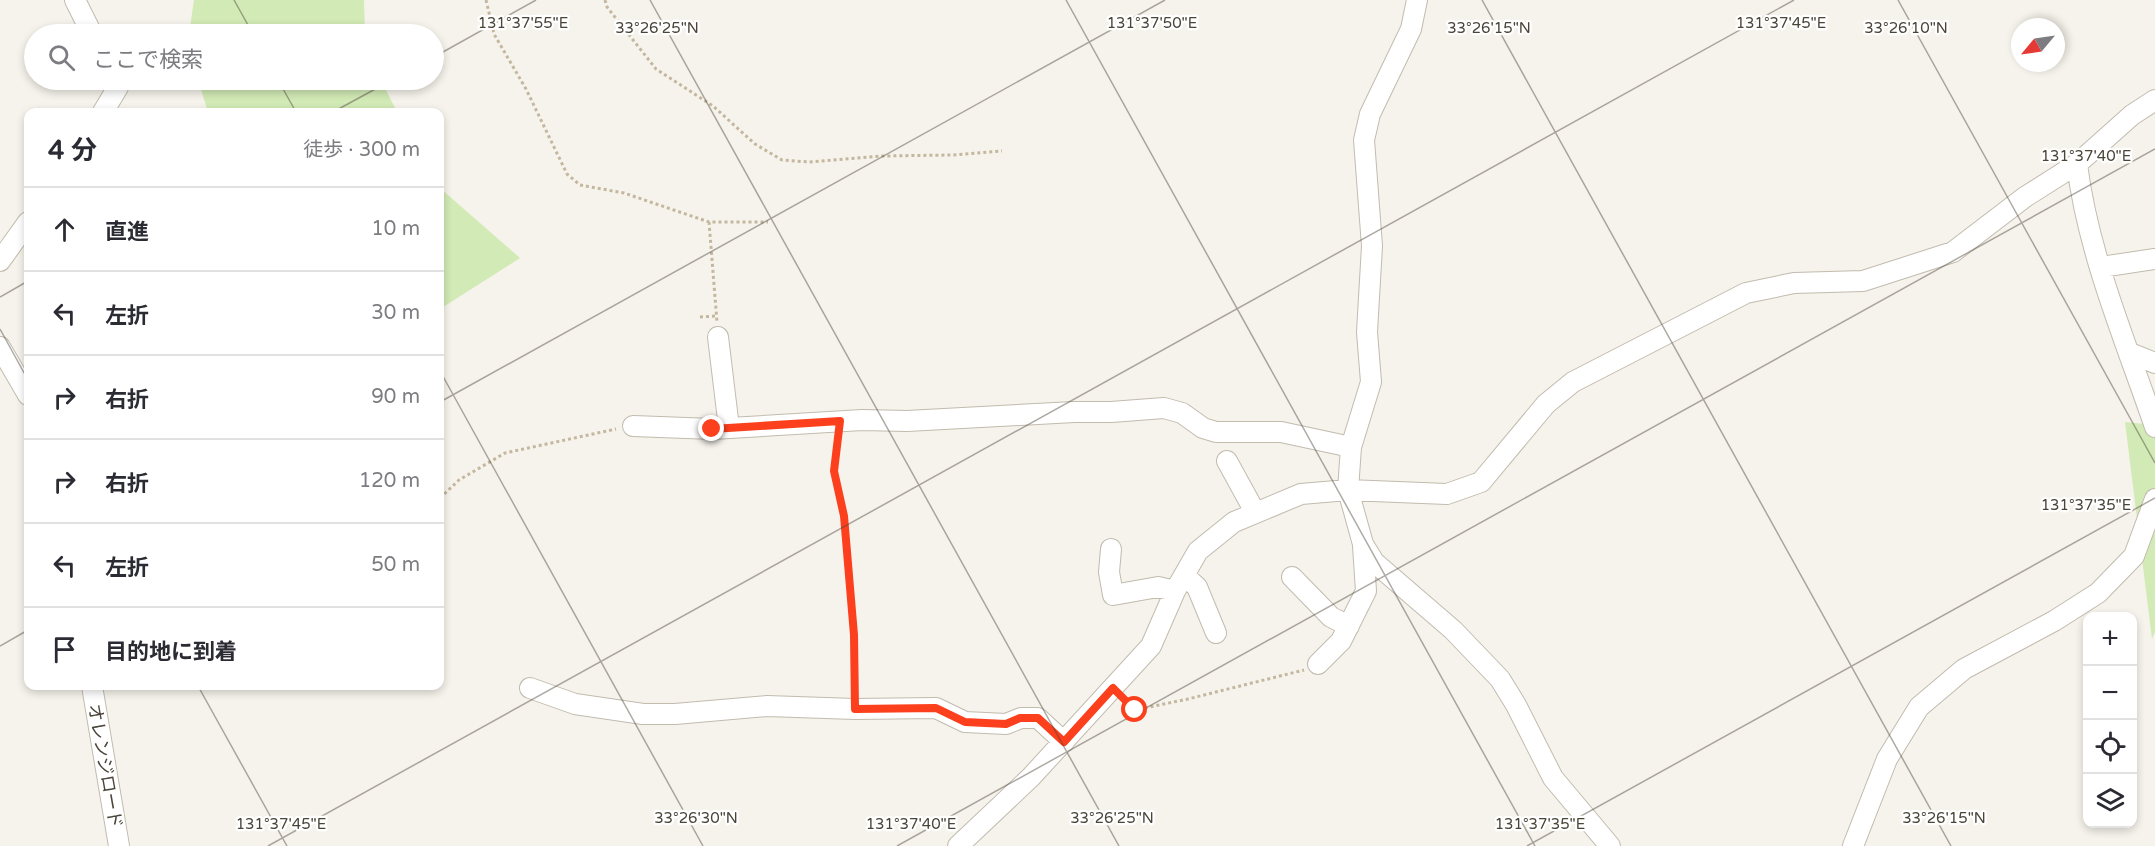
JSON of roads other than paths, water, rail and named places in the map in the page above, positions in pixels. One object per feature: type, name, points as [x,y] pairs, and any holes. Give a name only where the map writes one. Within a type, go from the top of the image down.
[{"type":"street","points":[[75,0],[87,24]]},
{"type":"street","points":[[1318,664],[1341,642],[1366,591],[1363,544],[1348,490],[1351,447],[1371,382],[1367,332],[1372,246],[1364,140],[1370,114],[1410,29],[1417,0]]},
{"type":"street","points":[[106,108],[116,90]]},
{"type":"street","points":[[958,846],[1006,802],[1064,742],[1151,646],[1180,583],[1198,551],[1234,522],[1301,494],[1348,490],[1447,494],[1481,482],[1546,404],[1573,382],[1746,293],[1794,284],[1863,281],[1953,252],[2025,196],[2077,164],[2132,115],[2155,100]]},
{"type":"street","points":[[2077,164],[2081,191],[2101,267],[2155,427]]},
{"type":"street","points":[[0,261],[24,228]]},
{"type":"street","points":[[2101,267],[2155,259]]},
{"type":"street","points":[[718,337],[729,428]]},
{"type":"street","points":[[0,347],[24,388]]},
{"type":"street","points":[[2130,353],[2155,363]]},
{"type":"street","points":[[633,426],[729,428],[840,421],[907,421],[1164,408],[1182,413],[1203,428],[1216,432],[1281,432],[1351,447]]},
{"type":"street","points":[[1227,461],[1255,512]]},
{"type":"street","points":[[1853,846],[1887,759],[1919,707],[1964,669],[2090,609],[2134,556],[2155,499]]},
{"type":"street","points":[[1363,544],[1380,568],[1453,630],[1500,680],[1516,705],[1553,778],[1610,846]]},
{"type":"street","points":[[1111,549],[1109,572],[1113,595],[1180,583],[1197,587],[1216,633]]},
{"type":"street","points":[[1292,577],[1331,617],[1349,626]]},
{"type":"street","points":[[530,688],[575,704],[643,714],[675,714],[767,706],[855,709],[936,708],[965,722],[1006,724],[1020,718],[1038,718],[1064,742]]},
{"type":"street","name":"オレンジロード","points":[[93,690],[119,846]]}]
